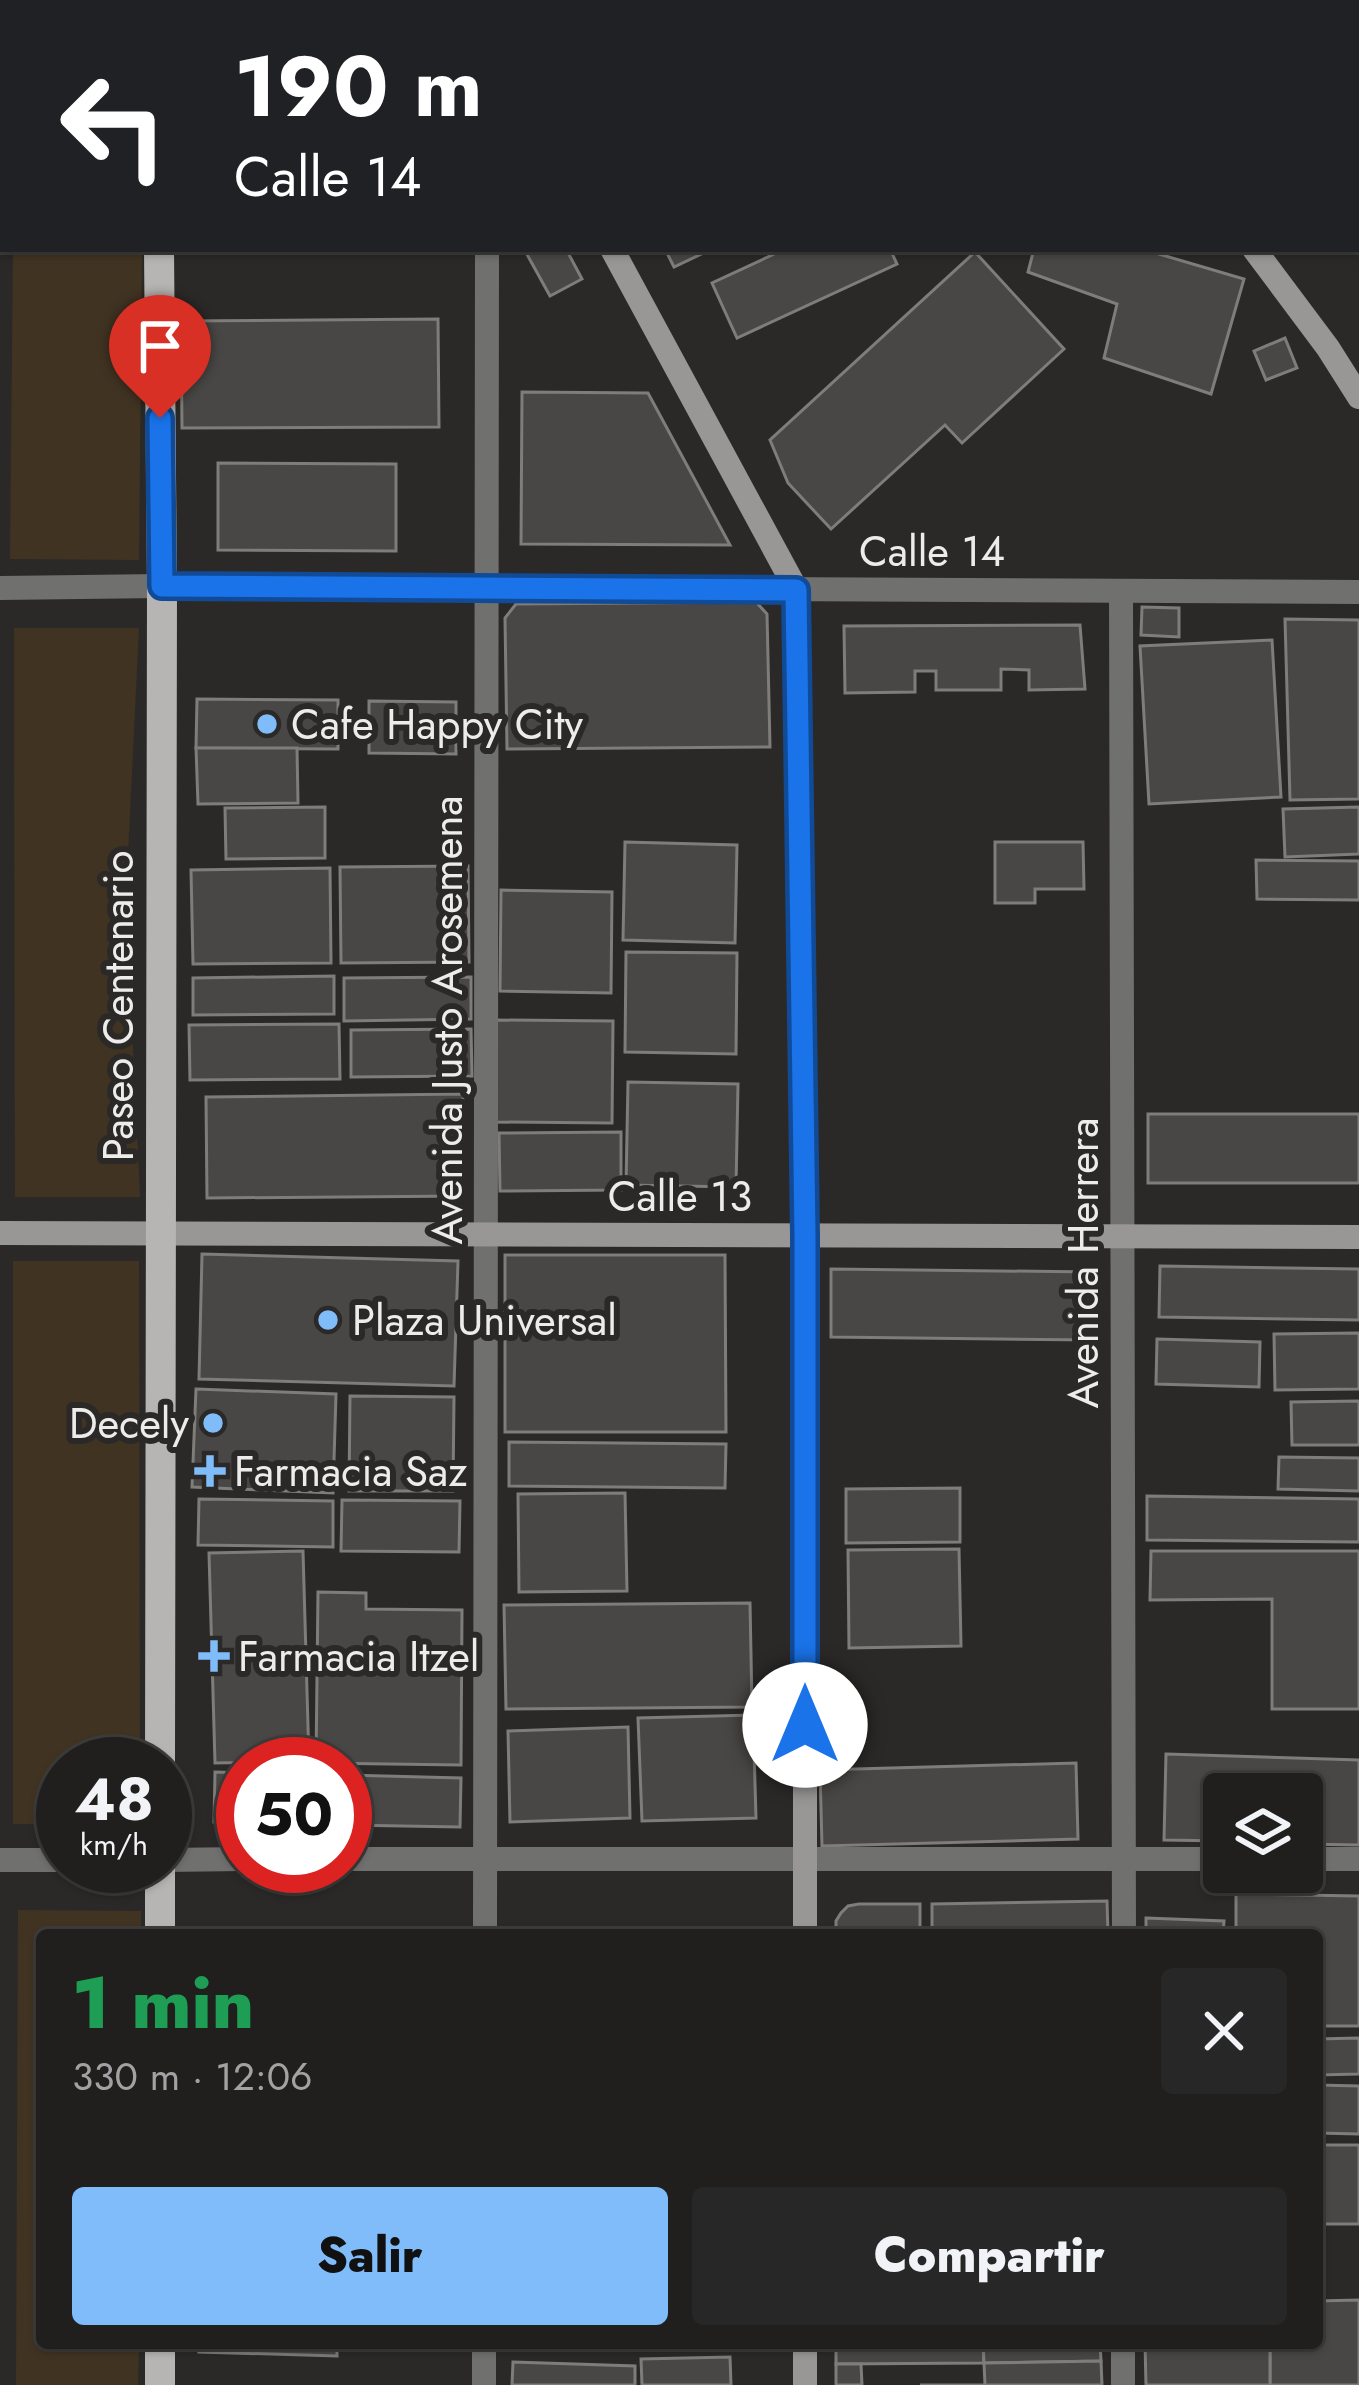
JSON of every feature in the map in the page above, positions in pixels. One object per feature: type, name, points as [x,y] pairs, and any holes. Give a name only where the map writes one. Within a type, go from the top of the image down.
[{"type":"main road","name":"Paseo Centenario","points":[[159,252],[160,1737]]},
{"type":"main road","points":[[614,252],[796,590],[805,1235],[805,1929]]},
{"type":"main road","points":[[1256,252],[1359,398]]},
{"type":"main road","name":"Calle 13","points":[[0,1233],[1359,1237]]},
{"type":"main road","points":[[160,1929],[161,1893]]},
{"type":"main road","points":[[160,2349],[160,2385]]},
{"type":"main road","points":[[805,2349],[805,2385]]},
{"type":"street","name":"Avenida Justo Arosemena","points":[[485,1929],[487,252]]},
{"type":"street","name":"Calle 14","points":[[0,588],[1359,592]]},
{"type":"street","name":"Avenida Herrera","points":[[1121,591],[1124,1929]]},
{"type":"street","points":[[1323,1859],[1359,1858]]},
{"type":"street","points":[[372,1859],[1203,1859]]},
{"type":"street","points":[[0,1860],[36,1860]]},
{"type":"street","points":[[484,2349],[484,2385]]},
{"type":"street","points":[[1123,2349],[1123,2385]]},
{"type":"shaded area","points":[[13,252],[142,252],[139,560],[10,559]]},
{"type":"shaded area","points":[[14,628],[139,628],[126,895],[140,1197],[15,1197]]},
{"type":"shaded area","points":[[13,1261],[139,1261],[140,1737],[36,1737],[36,1824],[13,1824]]},
{"type":"shaded area","points":[[18,1910],[141,1911],[141,1929],[36,1929],[36,2349],[139,2349],[138,2385],[16,2385]]},
{"type":"building","points":[[526,252],[568,252],[582,279],[550,296]]},
{"type":"building","points":[[666,252],[706,252],[674,267]]},
{"type":"building","points":[[779,252],[891,252],[897,264],[737,338],[712,283]]},
{"type":"building","points":[[975,252],[1064,349],[962,443],[945,425],[831,529],[788,483],[770,440]]},
{"type":"building","points":[[1033,252],[1152,252],[1244,279],[1211,394],[1104,358],[1117,304],[1028,272]]},
{"type":"building","points":[[438,319],[439,427],[182,428],[181,321]]},
{"type":"building","points":[[1285,338],[1297,368],[1266,380],[1254,351]]},
{"type":"building","points":[[522,392],[648,393],[730,545],[521,544]]},
{"type":"building","points":[[218,463],[396,464],[396,551],[218,550]]},
{"type":"building","points":[[756,602],[767,614],[770,747],[507,749],[505,618],[516,604]]},
{"type":"building","points":[[1142,607],[1179,608],[1179,637],[1141,635]]},
{"type":"building","points":[[1285,619],[1359,620],[1359,799],[1290,800]]},
{"type":"building","points":[[1080,625],[1085,689],[1029,690],[1029,670],[1001,669],[1001,690],[936,690],[936,671],[915,671],[915,692],[845,693],[844,626]]},
{"type":"building","points":[[1272,640],[1281,797],[1149,804],[1140,646]]},
{"type":"building","name":"Cafe Happy City","points":[[197,699],[338,700],[338,749],[196,748]]},
{"type":"building","points":[[369,701],[456,702],[456,754],[369,753]]},
{"type":"building","points":[[196,748],[297,748],[298,803],[198,804]]},
{"type":"building","points":[[325,807],[325,858],[226,859],[225,808]]},
{"type":"building","points":[[1359,807],[1359,854],[1285,857],[1283,809]]},
{"type":"building","points":[[625,842],[737,845],[735,943],[623,940]]},
{"type":"building","points":[[995,842],[1083,842],[1084,889],[1035,889],[1035,903],[995,903]]},
{"type":"building","points":[[1256,860],[1359,861],[1359,900],[1257,899]]},
{"type":"building","points":[[468,866],[469,962],[341,963],[340,867]]},
{"type":"building","points":[[330,868],[331,963],[193,964],[191,870]]},
{"type":"building","points":[[501,890],[612,892],[611,993],[500,991]]},
{"type":"building","points":[[626,952],[737,953],[736,1054],[625,1052]]},
{"type":"building","points":[[334,976],[334,1014],[193,1015],[193,978]]},
{"type":"building","points":[[471,977],[471,1019],[344,1021],[344,978]]},
{"type":"building","points":[[495,1020],[613,1021],[612,1123],[495,1122]]},
{"type":"building","points":[[339,1024],[340,1079],[190,1080],[189,1025]]},
{"type":"building","points":[[471,1029],[472,1076],[351,1077],[351,1030]]},
{"type":"building","points":[[628,1082],[738,1084],[736,1187],[626,1185]]},
{"type":"building","points":[[463,1094],[464,1196],[207,1198],[206,1097]]},
{"type":"building","points":[[1148,1114],[1359,1114],[1359,1183],[1148,1183]]},
{"type":"building","points":[[621,1132],[621,1190],[500,1191],[499,1133]]},
{"type":"building","name":"Plaza Universal","points":[[202,1254],[458,1261],[454,1386],[199,1379]]},
{"type":"building","points":[[505,1255],[725,1255],[726,1432],[505,1432]]},
{"type":"building","points":[[1160,1266],[1359,1269],[1359,1320],[1159,1317]]},
{"type":"building","points":[[831,1269],[1093,1272],[1092,1340],[831,1337]]},
{"type":"building","points":[[1359,1333],[1359,1389],[1275,1390],[1274,1334]]},
{"type":"building","points":[[1157,1339],[1260,1342],[1259,1387],[1156,1384]]},
{"type":"building","points":[[196,1389],[336,1394],[333,1493],[192,1487]]},
{"type":"building","points":[[350,1396],[454,1397],[453,1491],[349,1491]]},
{"type":"building","points":[[1359,1401],[1359,1445],[1292,1445],[1291,1402]]},
{"type":"building","points":[[509,1442],[726,1444],[725,1488],[509,1486]]},
{"type":"building","points":[[1279,1457],[1359,1458],[1359,1491],[1278,1489]]},
{"type":"building","points":[[960,1488],[960,1542],[846,1543],[846,1489]]},
{"type":"building","points":[[625,1493],[627,1591],[519,1592],[518,1494]]},
{"type":"building","points":[[1147,1496],[1359,1499],[1359,1542],[1147,1540]]},
{"type":"building","points":[[199,1499],[333,1501],[333,1547],[198,1545]]},
{"type":"building","points":[[342,1500],[460,1501],[459,1552],[341,1551]]},
{"type":"building","points":[[959,1549],[961,1646],[849,1648],[848,1550]]},
{"type":"building","points":[[303,1551],[308,1737],[216,1737],[216,1763],[215,1763],[209,1553]]},
{"type":"building","points":[[1151,1551],[1359,1551],[1359,1709],[1272,1709],[1272,1599],[1150,1600]]},
{"type":"building","points":[[318,1592],[366,1593],[366,1609],[462,1610],[461,1765],[372,1764],[372,1737],[316,1737]]},
{"type":"building","points":[[750,1603],[752,1707],[506,1709],[504,1605]]},
{"type":"building","points":[[753,1715],[756,1818],[642,1821],[638,1718]]},
{"type":"building","points":[[628,1727],[630,1818],[510,1822],[508,1731]]},
{"type":"building","points":[[1166,1754],[1359,1760],[1359,1845],[1323,1844],[1323,1773],[1203,1773],[1203,1841],[1164,1840]]},
{"type":"building","points":[[1076,1763],[1078,1839],[822,1846],[820,1770]]},
{"type":"building","points":[[372,1776],[461,1778],[460,1827],[372,1825]]},
{"type":"building","points":[[1236,1894],[1359,1896],[1359,2026],[1323,2026],[1323,1929],[1236,1929]]},
{"type":"building","points":[[1107,1901],[1108,1929],[932,1929],[932,1904]]},
{"type":"building","points":[[920,1904],[920,1929],[836,1929],[836,1921],[848,1906]]},
{"type":"building","points":[[1146,1918],[1224,1921],[1223,1929],[1146,1929]]},
{"type":"building","points":[[1359,2038],[1359,2074],[1323,2075],[1323,2039]]},
{"type":"building","points":[[1323,2085],[1359,2086],[1359,2134],[1323,2133]]},
{"type":"building","points":[[1323,2145],[1359,2145],[1359,2224],[1323,2224]]},
{"type":"building","points":[[1359,2300],[1359,2385],[1270,2385],[1270,2349],[1323,2349],[1323,2301]]},
{"type":"building","points":[[337,2349],[337,2356],[199,2352]]},
{"type":"building","points":[[836,2349],[983,2349],[984,2363],[836,2364]]},
{"type":"building","points":[[983,2349],[1100,2349],[1101,2361],[984,2363]]},
{"type":"building","points":[[1145,2349],[1270,2349],[1270,2385],[1146,2385]]},
{"type":"building","points":[[730,2357],[731,2385],[642,2385],[641,2359]]},
{"type":"building","points":[[1101,2361],[1102,2385],[985,2385],[984,2363]]},
{"type":"building","points":[[513,2362],[635,2366],[635,2385],[512,2385]]},
{"type":"building","points":[[836,2364],[861,2364],[862,2385],[836,2385]]},
{"type":"place","name":"Cafe Happy City","points":[[267,724]]},
{"type":"place","name":"Plaza Universal","points":[[328,1320]]},
{"type":"place","name":"Decely","points":[[213,1423]]},
{"type":"place","name":"Farmacia Saz","points":[[210,1471]]},
{"type":"place","name":"Farmacia Itzel","points":[[214,1656]]},
{"type":"route","points":[[160,418],[162,586],[796,590],[805,1235],[805,1725]]}]
